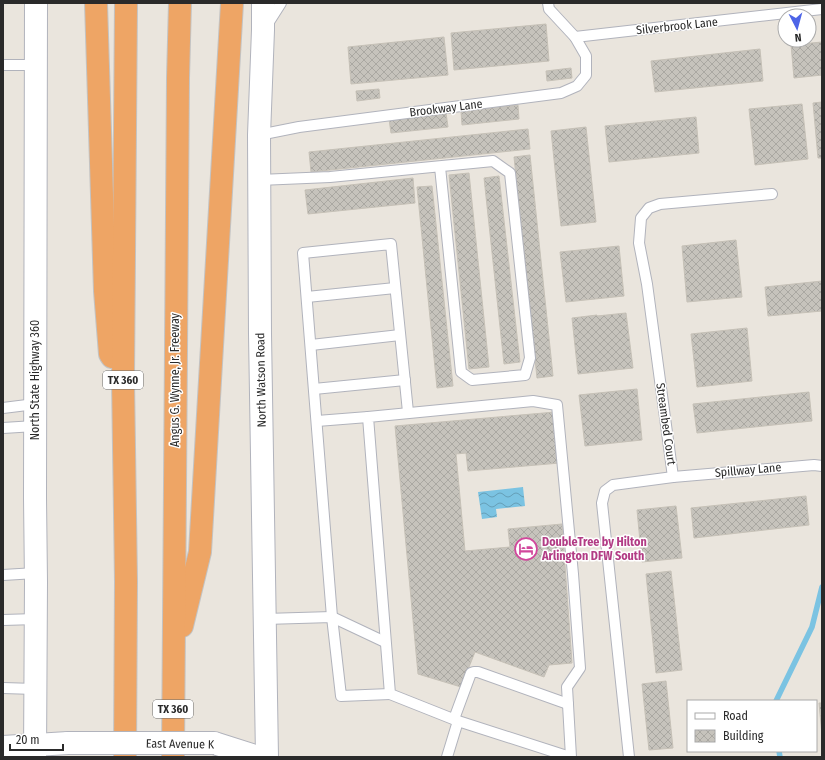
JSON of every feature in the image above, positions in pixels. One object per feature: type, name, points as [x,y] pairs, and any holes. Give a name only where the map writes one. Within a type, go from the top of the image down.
[{"type":"highway","points":[[96,3],[104,291],[110,354],[123,380]]},
{"type":"highway","name":"TX 360","points":[[125,757],[126,581],[123,380],[126,3]]},
{"type":"highway","name":"Angus G. Wynne, Jr. Freeway","points":[[173,757],[178,78],[180,3]]},
{"type":"highway","points":[[173,660],[200,552],[232,3]]},
{"type":"main road","name":"North State Highway 360","points":[[35,751],[36,3]]},
{"type":"main road","name":"North Watson Road","points":[[263,3],[259,180],[267,757]]},
{"type":"main road","name":"East Avenue K","points":[[3,748],[35,751],[68,743],[214,742],[258,757]]},
{"type":"lane","points":[[263,30],[281,3]]},
{"type":"lane","points":[[548,3],[549,9],[575,37]]},
{"type":"lane","name":"Silverbrook Lane","points":[[575,37],[822,9]]},
{"type":"lane","name":"Brookway Lane","points":[[259,135],[307,126],[561,93],[577,86],[586,75],[586,56],[575,37]]},
{"type":"lane","points":[[3,64],[36,65]]},
{"type":"lane","points":[[259,180],[330,177],[493,161],[510,173],[530,358],[525,375],[472,380],[461,372],[440,167]]},
{"type":"lane","name":"Streambed Court","points":[[629,757],[602,502],[605,491],[613,485],[673,477],[647,284],[639,243],[641,218],[649,208],[660,204],[772,194]]},
{"type":"lane","points":[[317,421],[533,400],[558,405],[580,668],[567,687],[571,757],[456,720],[390,694],[341,696],[332,617],[304,253],[391,244],[408,412]]},
{"type":"lane","points":[[307,297],[396,288]]},
{"type":"lane","points":[[311,344],[400,335]]},
{"type":"lane","points":[[314,389],[405,380]]},
{"type":"lane","points":[[3,408],[35,404]]},
{"type":"lane","points":[[368,417],[390,694]]},
{"type":"lane","points":[[3,428],[35,426]]},
{"type":"lane","name":"Spillway Lane","points":[[673,477],[818,465]]},
{"type":"lane","points":[[3,575],[36,573]]},
{"type":"lane","points":[[265,619],[332,617],[385,642]]},
{"type":"lane","points":[[3,620],[36,619]]},
{"type":"lane","points":[[447,757],[456,720],[471,673],[478,672],[568,704]]},
{"type":"lane","points":[[3,688],[35,689]]},
{"type":"water","points":[[523,487],[525,506],[496,509],[497,517],[482,519],[478,492]]},
{"type":"building","points":[[546,24],[549,61],[454,70],[451,33]]},
{"type":"building","points":[[444,37],[448,75],[351,84],[348,47]]},
{"type":"building","points":[[817,42],[822,42],[822,75],[794,78],[791,48],[817,48]]},
{"type":"building","points":[[760,49],[763,81],[655,92],[651,61]]},
{"type":"building","points":[[571,68],[572,78],[547,81],[546,71]]},
{"type":"building","points":[[379,89],[380,98],[357,101],[356,91]]},
{"type":"building","points":[[822,102],[822,158],[818,158],[813,103]]},
{"type":"building","points":[[802,104],[808,159],[755,165],[749,109]]},
{"type":"building","points":[[518,105],[519,119],[462,125],[461,111]]},
{"type":"building","points":[[446,113],[448,127],[391,133],[389,119]]},
{"type":"building","points":[[696,117],[699,153],[609,162],[605,126]]},
{"type":"building","points":[[586,127],[596,222],[561,226],[551,131]]},
{"type":"building","points":[[528,129],[530,149],[311,172],[309,152]]},
{"type":"building","points":[[530,155],[553,376],[537,378],[514,157]]},
{"type":"building","points":[[469,173],[489,367],[469,369],[449,175]]},
{"type":"building","points":[[499,176],[520,362],[504,364],[484,178]]},
{"type":"building","points":[[413,178],[415,203],[308,214],[305,190]]},
{"type":"building","points":[[432,186],[453,386],[437,388],[417,187]]},
{"type":"building","points":[[736,240],[742,297],[687,302],[682,246]]},
{"type":"building","points":[[619,246],[624,296],[566,302],[560,252]]},
{"type":"building","points":[[822,281],[822,311],[768,316],[765,287]]},
{"type":"building","points":[[626,313],[633,368],[578,374],[572,318]]},
{"type":"building","points":[[747,328],[752,381],[697,387],[691,334]]},
{"type":"building","points":[[637,389],[642,440],[585,446],[579,395]]},
{"type":"building","points":[[809,392],[812,421],[697,433],[693,404]]},
{"type":"building","name":"DoubleTree by Hilton Arlington DFW South","points":[[555,412],[560,463],[468,471],[466,453],[456,454],[465,551],[510,547],[508,529],[562,524],[572,663],[549,665],[544,677],[475,652],[461,687],[418,674],[395,426]]},
{"type":"building","points":[[806,496],[809,525],[694,538],[691,508]]},
{"type":"building","points":[[676,506],[682,558],[642,562],[637,510]]},
{"type":"building","points":[[671,571],[682,670],[656,673],[646,574]]},
{"type":"building","points":[[666,681],[673,748],[649,750],[642,684]]},
{"type":"building","points":[[819,703],[822,703],[822,735]]},
{"type":"waterway","points":[[776,700],[812,627],[822,587]]},
{"type":"waterway","points":[[779,752],[780,757]]},
{"type":"place","name":"DoubleTree by Hilton Arlington DFW South","points":[[526,549]]}]
